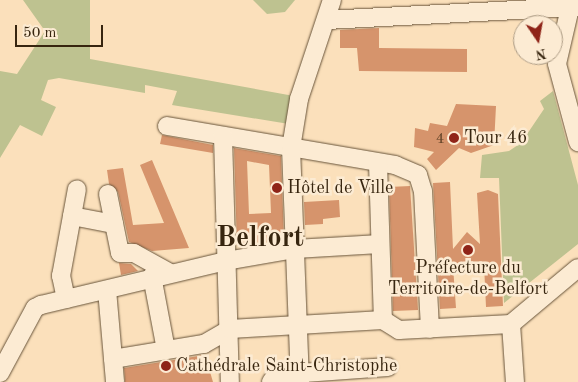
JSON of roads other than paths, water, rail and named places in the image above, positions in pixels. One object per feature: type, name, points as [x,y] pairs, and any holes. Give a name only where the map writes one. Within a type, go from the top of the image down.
[{"type":"street","points":[[300,377],[291,148],[300,99],[332,0]]},
{"type":"street","points":[[326,20],[574,8],[557,64],[578,142]]},
{"type":"street","points":[[167,126],[378,163],[418,175],[423,191],[430,329]]},
{"type":"street","points":[[223,136],[226,261],[230,328],[230,382]]},
{"type":"street","points":[[378,163],[382,320]]},
{"type":"street","points":[[66,299],[61,276],[77,188]]},
{"type":"street","points":[[108,194],[120,253],[134,253],[161,274],[166,350]]},
{"type":"street","points":[[72,216],[114,224]]},
{"type":"street","points":[[0,373],[6,348],[35,308],[112,289],[161,274],[226,261],[295,249],[380,244]]},
{"type":"street","points":[[113,359],[204,344],[230,328],[382,320],[399,330],[511,324],[578,268]]},
{"type":"street","points":[[112,289],[115,382]]},
{"type":"street","points":[[511,324],[515,382]]},
{"type":"street","points":[[271,382],[276,375],[300,377],[388,367]]},
{"type":"place","name":"Tour 46","points":[[454,138]]},
{"type":"place","name":"Hôtel de Ville","points":[[277,188]]},
{"type":"place","name":"Préfecture du Territoire-de-Belfort","points":[[468,250]]},
{"type":"place","name":"Cathédrale Saint-Christophe","points":[[166,366]]},
{"type":"district","name":"Belfort","points":[[260,239]]}]
